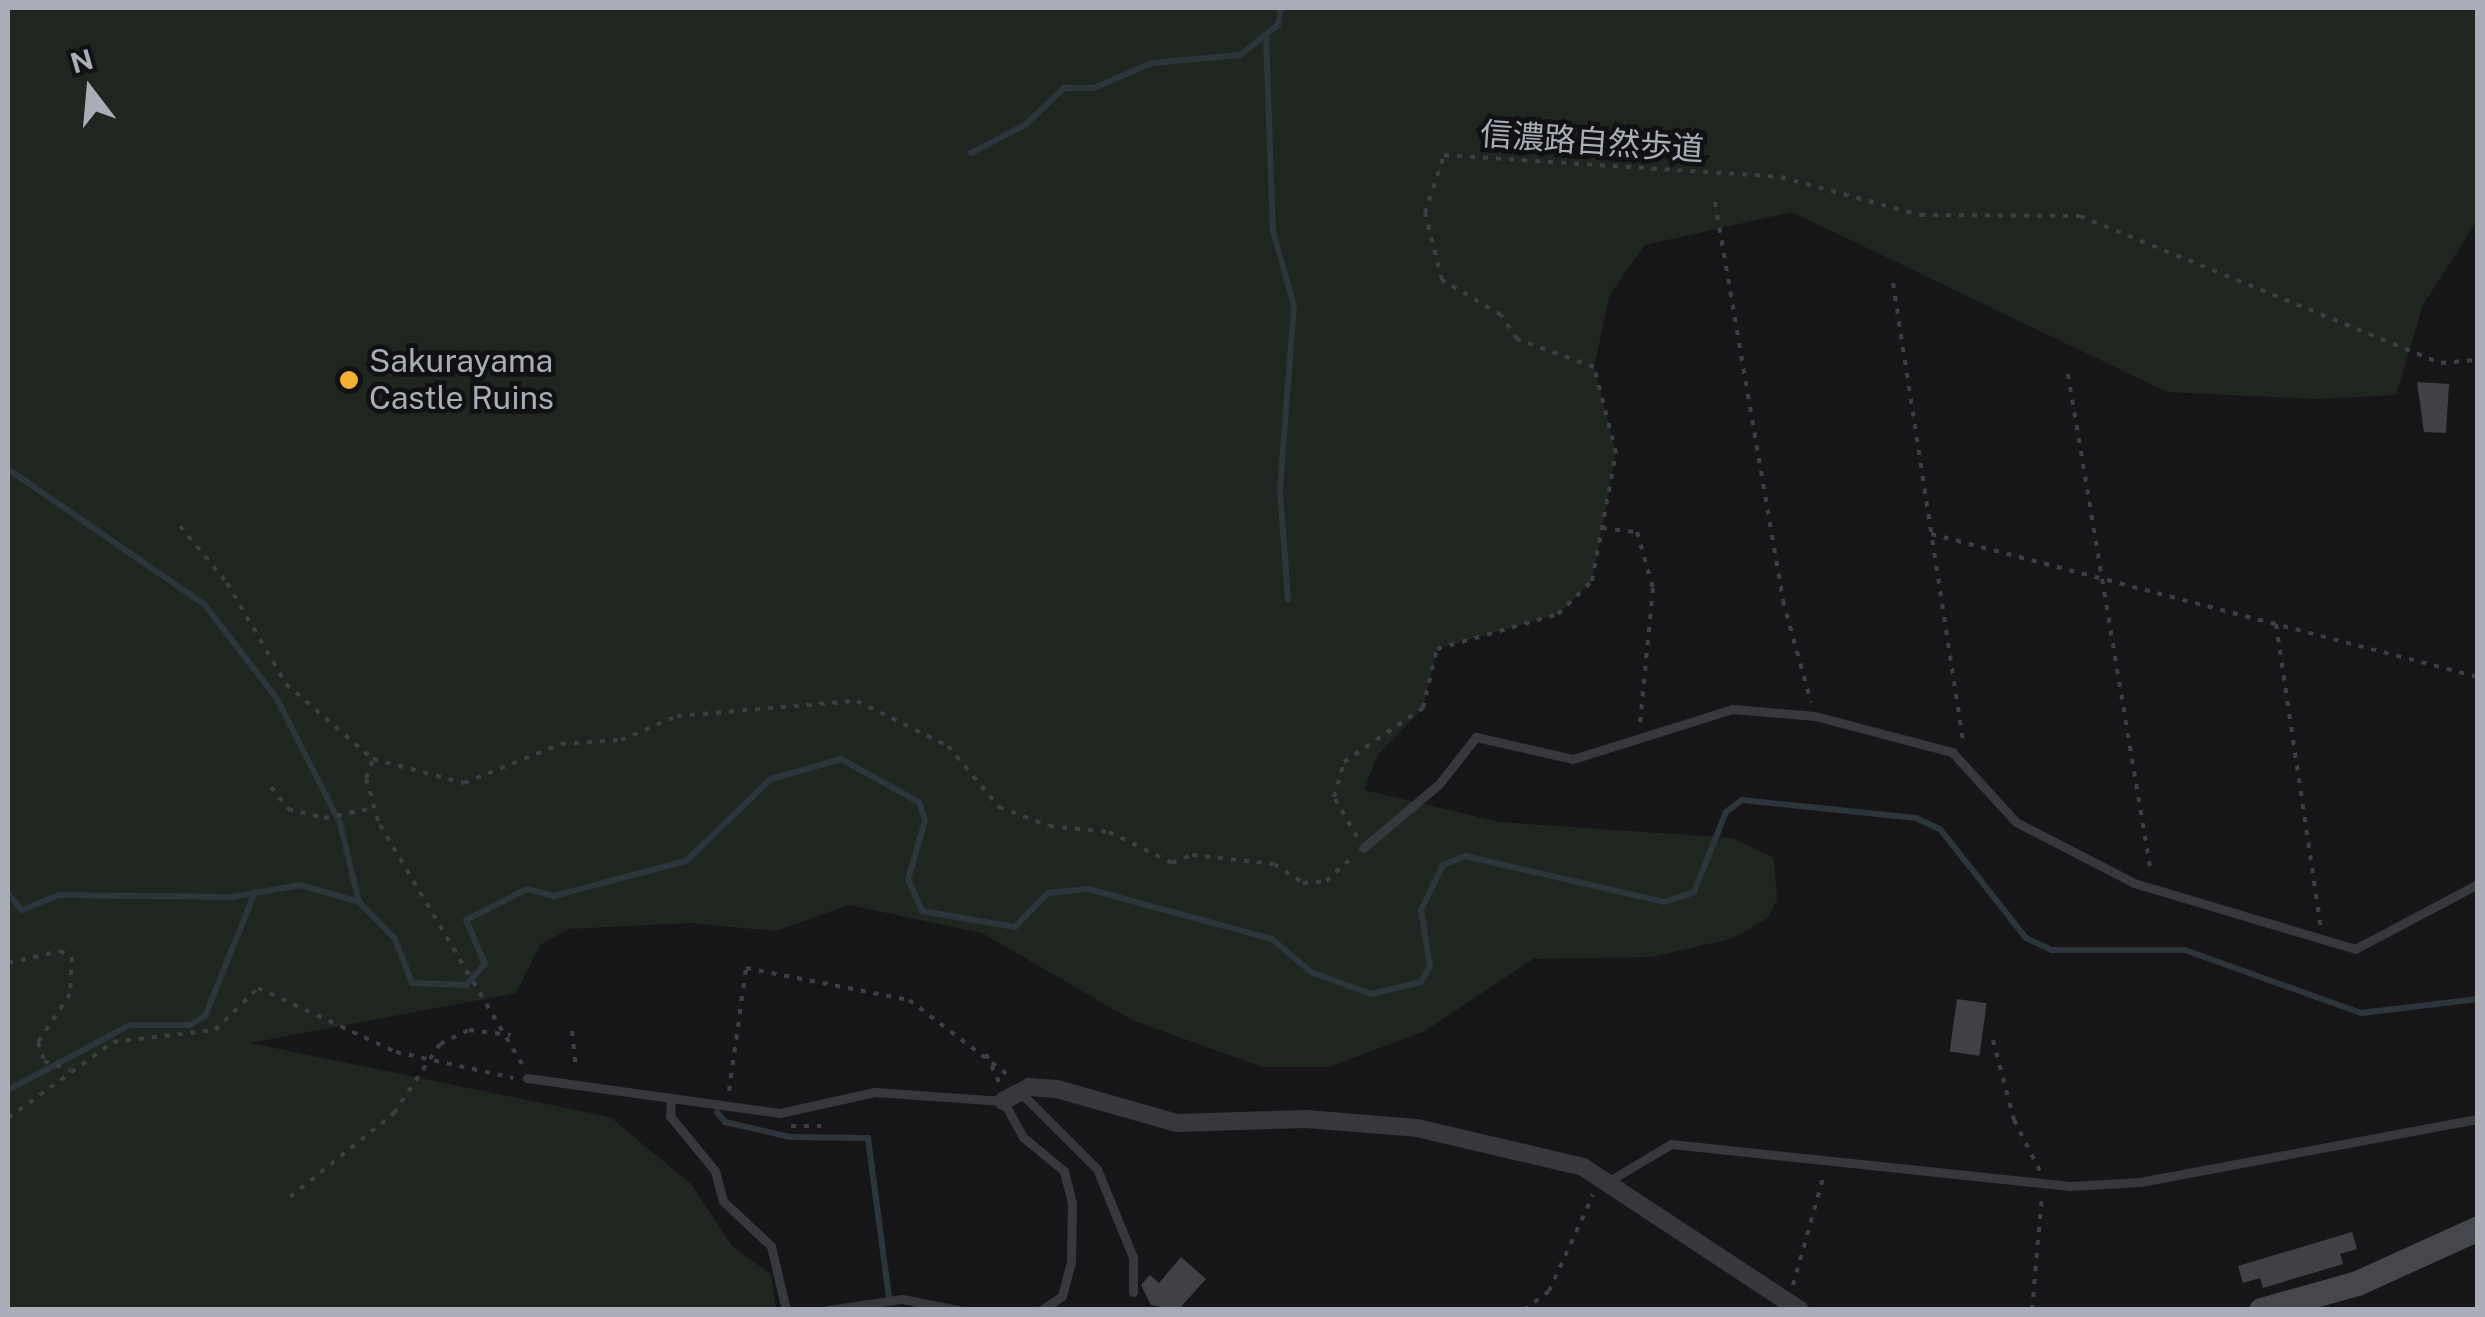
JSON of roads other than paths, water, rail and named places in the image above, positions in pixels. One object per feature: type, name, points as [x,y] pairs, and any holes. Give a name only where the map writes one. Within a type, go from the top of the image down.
[{"type":"street","points":[[1003,1101],[1025,1090],[1177,1123],[1306,1118],[1417,1128],[1605,1179],[1794,1307]]},
{"type":"street","points":[[2261,1310],[2358,1283],[2478,1228]]},
{"type":"lane","points":[[1363,848],[1439,784],[1476,738],[1574,759],[1733,709],[1815,716],[1960,761],[2016,822],[2154,888],[2355,949],[2478,884]]},
{"type":"lane","points":[[527,1078],[726,1106],[796,1111],[875,1092],[1003,1101],[1023,1137],[1064,1171],[1072,1203],[1062,1296],[1041,1310]]},
{"type":"lane","points":[[1025,1090],[1098,1169],[1133,1257],[1133,1292]]},
{"type":"lane","points":[[670,1098],[670,1116],[715,1171],[723,1201],[771,1246],[786,1310]]},
{"type":"lane","points":[[1605,1179],[1671,1144],[1828,1155],[2070,1186],[2140,1182],[2478,1119]]},
{"type":"lane","points":[[828,1310],[902,1299],[958,1310]]},
{"type":"waterway","points":[[971,153],[1025,125],[1064,88],[1094,88],[1152,63],[1240,55],[1278,25],[1281,8]]},
{"type":"waterway","points":[[1266,35],[1273,231],[1294,306],[1280,490],[1288,600]]},
{"type":"waterway","points":[[8,469],[205,605],[277,699],[340,823],[359,902]]},
{"type":"waterway","points":[[8,894],[22,910],[59,895],[232,897],[301,885],[359,902],[395,939],[412,983],[466,985],[485,964],[466,920],[527,889],[554,896],[686,861],[771,779],[841,759],[919,802],[925,821],[908,879],[922,911],[1015,927],[1048,893],[1088,889],[1272,939],[1311,972],[1371,994],[1421,982],[1430,966],[1421,910],[1443,865],[1465,856],[1664,902],[1694,892],[1726,812],[1742,800],[1916,818],[1940,829],[2026,938],[2052,950],[2185,950],[2361,1013],[2478,999]]},
{"type":"waterway","points":[[8,1090],[130,1025],[190,1025],[205,1016],[255,892]]},
{"type":"waterway","points":[[717,1112],[725,1122],[790,1137],[868,1138],[889,1297]]},
{"type":"place","name":"Sakurayama Castle Ruins","points":[[349,380]]}]
